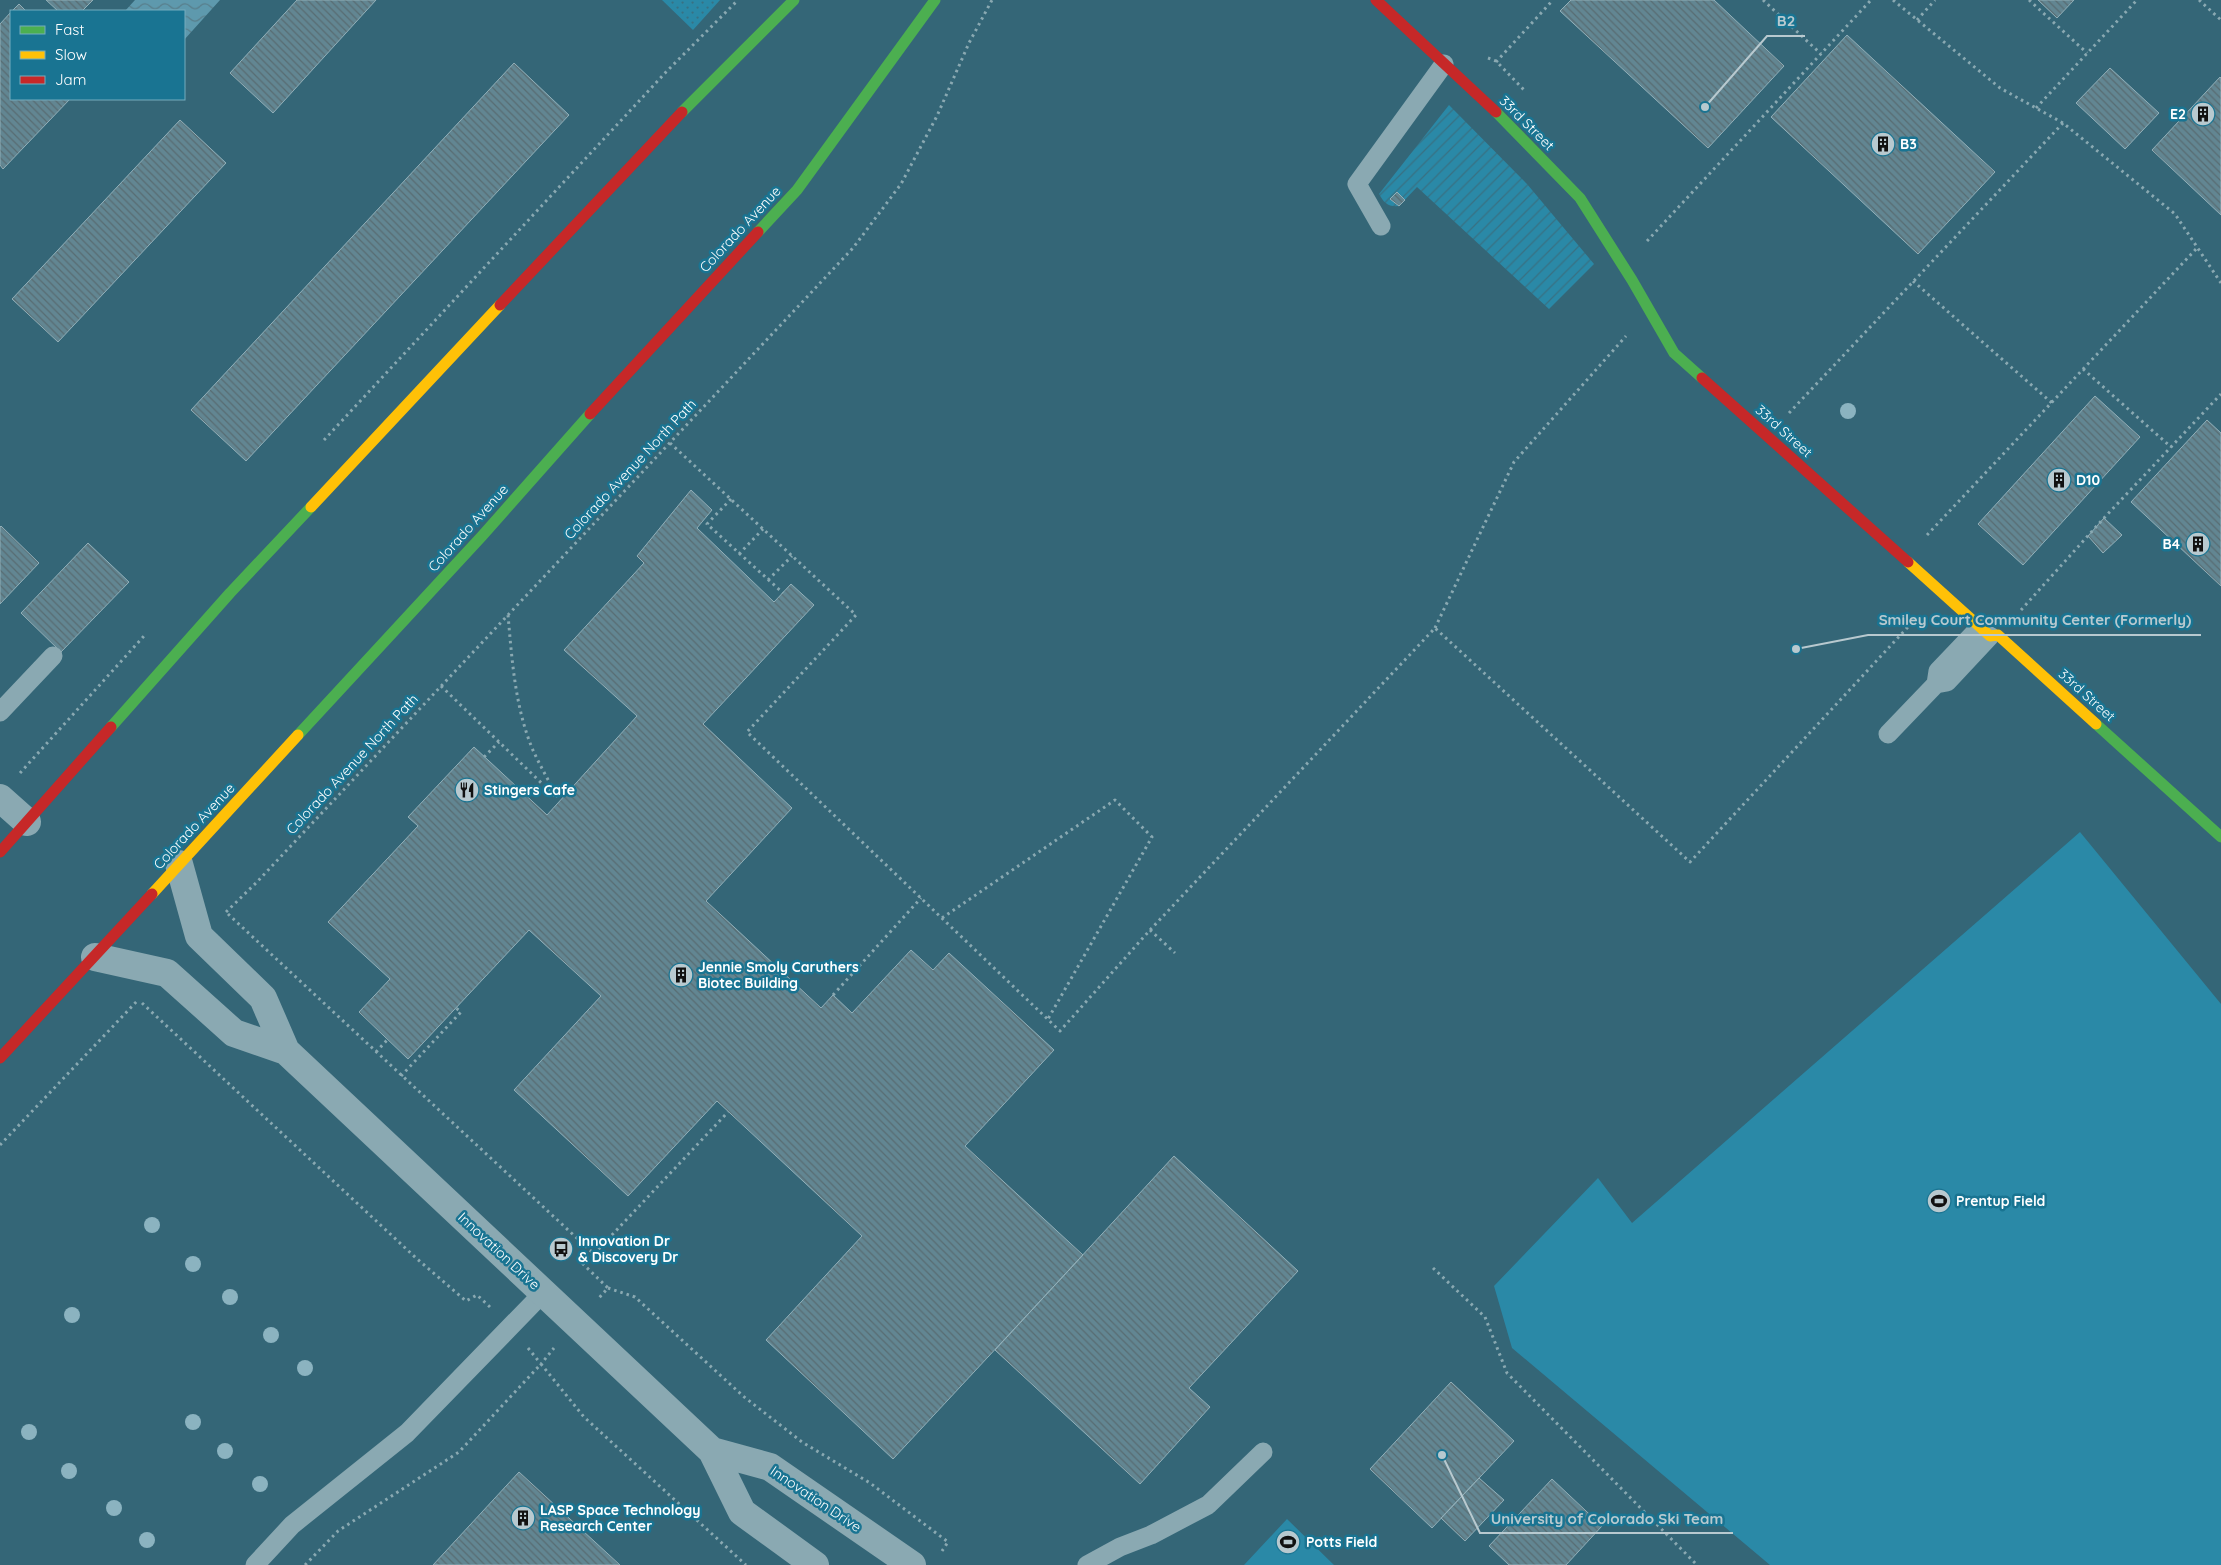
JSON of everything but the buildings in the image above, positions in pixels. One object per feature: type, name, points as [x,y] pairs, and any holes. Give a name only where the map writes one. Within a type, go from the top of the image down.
[{"type":"main road","points":[[0,852],[236,586],[588,211],[696,98],[794,0]]},
{"type":"main road","name":"Colorado Avenue","points":[[0,1058],[482,536],[628,372],[797,190],[910,37],[935,0]]},
{"type":"main road","name":"33rd Street","points":[[1376,0],[1470,88],[1580,198],[1674,353],[2221,837]]},
{"type":"street","points":[[0,798],[27,822]]},
{"type":"street","name":"Innovation Drive","points":[[179,864],[199,936],[263,998],[286,1051]]},
{"type":"street","name":"Innovation Drive","points":[[94,957],[167,973],[234,1032],[286,1051],[712,1451],[742,1512],[815,1565]]},
{"type":"street","name":"Innovation Drive","points":[[712,1451],[770,1466],[912,1565]]},
{"type":"lane","points":[[1381,226],[1357,184],[1444,64]]},
{"type":"lane","points":[[1888,734],[1936,684],[1938,672],[1989,632]]},
{"type":"lane","points":[[0,712],[53,656]]},
{"type":"lane","points":[[255,1565],[292,1525],[407,1434],[544,1292]]},
{"type":"lane","points":[[1087,1565],[1120,1547],[1151,1535],[1208,1505],[1263,1452]]},
{"type":"lane","points":[[1110,1565],[1120,1547]]},
{"type":"path","name":"Colorado Avenue North Path","points":[[376,1052],[226,912],[853,248],[901,184],[938,116],[969,44],[992,0]]},
{"type":"path","points":[[1470,88],[1553,0]]},
{"type":"path","points":[[1763,0],[1821,54]]},
{"type":"path","points":[[1643,245],[1871,0]]},
{"type":"path","points":[[1893,0],[2000,88],[2063,123],[2175,214],[2221,283]]},
{"type":"path","points":[[1917,20],[1935,0]]},
{"type":"path","points":[[2029,0],[2087,53]]},
{"type":"path","points":[[2036,108],[2137,0]]},
{"type":"path","points":[[2199,0],[2221,20]]},
{"type":"path","points":[[1767,436],[2063,123]]},
{"type":"path","points":[[1920,541],[2197,248]]},
{"type":"path","points":[[1913,281],[2052,403]]},
{"type":"path","points":[[670,442],[856,615],[747,732],[1060,1031],[1150,930],[1435,628],[1514,462],[1649,310]]},
{"type":"path","points":[[2083,369],[2170,448]]},
{"type":"path","points":[[1989,632],[2221,394]]},
{"type":"path","points":[[731,499],[707,524],[782,594]]},
{"type":"path","points":[[740,554],[763,529]]},
{"type":"path","points":[[768,580],[792,556]]},
{"type":"path","points":[[1435,628],[1690,862],[1941,591]]},
{"type":"path","points":[[441,686],[559,800],[532,748],[520,712],[512,670],[508,614]]},
{"type":"path","points":[[484,757],[499,742]]},
{"type":"path","points":[[942,918],[1115,800],[1152,837],[1048,1019]]},
{"type":"path","points":[[832,995],[921,898]]},
{"type":"path","points":[[1150,930],[1175,953]]},
{"type":"path","points":[[0,1145],[138,1000],[416,1258],[466,1301],[477,1295],[511,1326],[584,1417],[746,1565]]},
{"type":"path","points":[[401,1076],[461,1012],[456,1008]]},
{"type":"path","points":[[388,1039],[376,1052],[594,1254]]},
{"type":"path","points":[[728,1112],[583,1264],[608,1288],[635,1296],[743,1396],[802,1442],[870,1483],[948,1542],[938,1557]]},
{"type":"path","points":[[1433,1268],[1485,1317],[1507,1373],[1697,1565]]},
{"type":"path","points":[[305,1565],[338,1531],[459,1452],[541,1364],[576,1322],[608,1288]]},
{"type":"shaded area","points":[[662,0],[720,0],[693,30]]},
{"type":"shaded area","points":[[1449,105],[1527,184],[1594,264],[1549,309],[1417,187],[1399,206],[1387,204],[1379,194]]},
{"type":"shaded area","name":"Prentup Field","points":[[2080,832],[2221,1004],[2221,1565],[1770,1565],[1512,1348],[1494,1286],[1598,1178],[1632,1223]]},
{"type":"shaded area","name":"Potts Field","points":[[1287,1519],[1334,1565],[1244,1565]]},
{"type":"water","points":[[135,0],[220,0],[185,39],[185,10],[126,10]]},
{"type":"traffic: fast","points":[[682,112],[794,0]]},
{"type":"traffic: fast","points":[[758,232],[797,190],[935,0]]},
{"type":"traffic: fast","points":[[1496,112],[1580,198],[1632,280],[1674,353],[1702,378]]},
{"type":"traffic: fast","points":[[298,735],[482,536],[590,414]]},
{"type":"traffic: fast","points":[[111,727],[230,593],[311,507]]},
{"type":"traffic: fast","points":[[2096,724],[2221,837]]},
{"type":"traffic: slow","points":[[311,507],[500,305]]},
{"type":"traffic: slow","points":[[1908,562],[1990,636],[1998,635],[2096,724]]},
{"type":"traffic: slow","points":[[152,894],[298,735]]},
{"type":"traffic: jam","points":[[1376,0],[1496,112]]},
{"type":"traffic: jam","points":[[500,305],[682,112]]},
{"type":"traffic: jam","points":[[590,414],[758,232]]},
{"type":"traffic: jam","points":[[1702,378],[1908,562]]},
{"type":"traffic: jam","points":[[0,852],[111,727]]},
{"type":"traffic: jam","points":[[0,1058],[152,894]]},
{"type":"place","name":"B2","points":[[1705,107]]},
{"type":"place","name":"E2","points":[[2203,114]]},
{"type":"place","name":"B3","points":[[1883,144]]},
{"type":"place","name":"D10","points":[[2059,480]]},
{"type":"place","name":"B4","points":[[2198,544]]},
{"type":"place","name":"Smiley Court Community Center (Formerly)","points":[[1796,649]]},
{"type":"place","name":"Stingers Cafe","points":[[467,790]]},
{"type":"place","name":"Jennie Smoly Caruthers Biotec Building","points":[[681,975]]},
{"type":"place","name":"Prentup Field","points":[[1939,1201]]},
{"type":"place","name":"Innovation Dr & Discovery Dr","points":[[561,1249]]},
{"type":"place","name":"University of Colorado Ski Team","points":[[1442,1455]]},
{"type":"place","name":"LASP Space Technology Research Center","points":[[523,1518]]},
{"type":"place","name":"Potts Field","points":[[1288,1542]]}]
